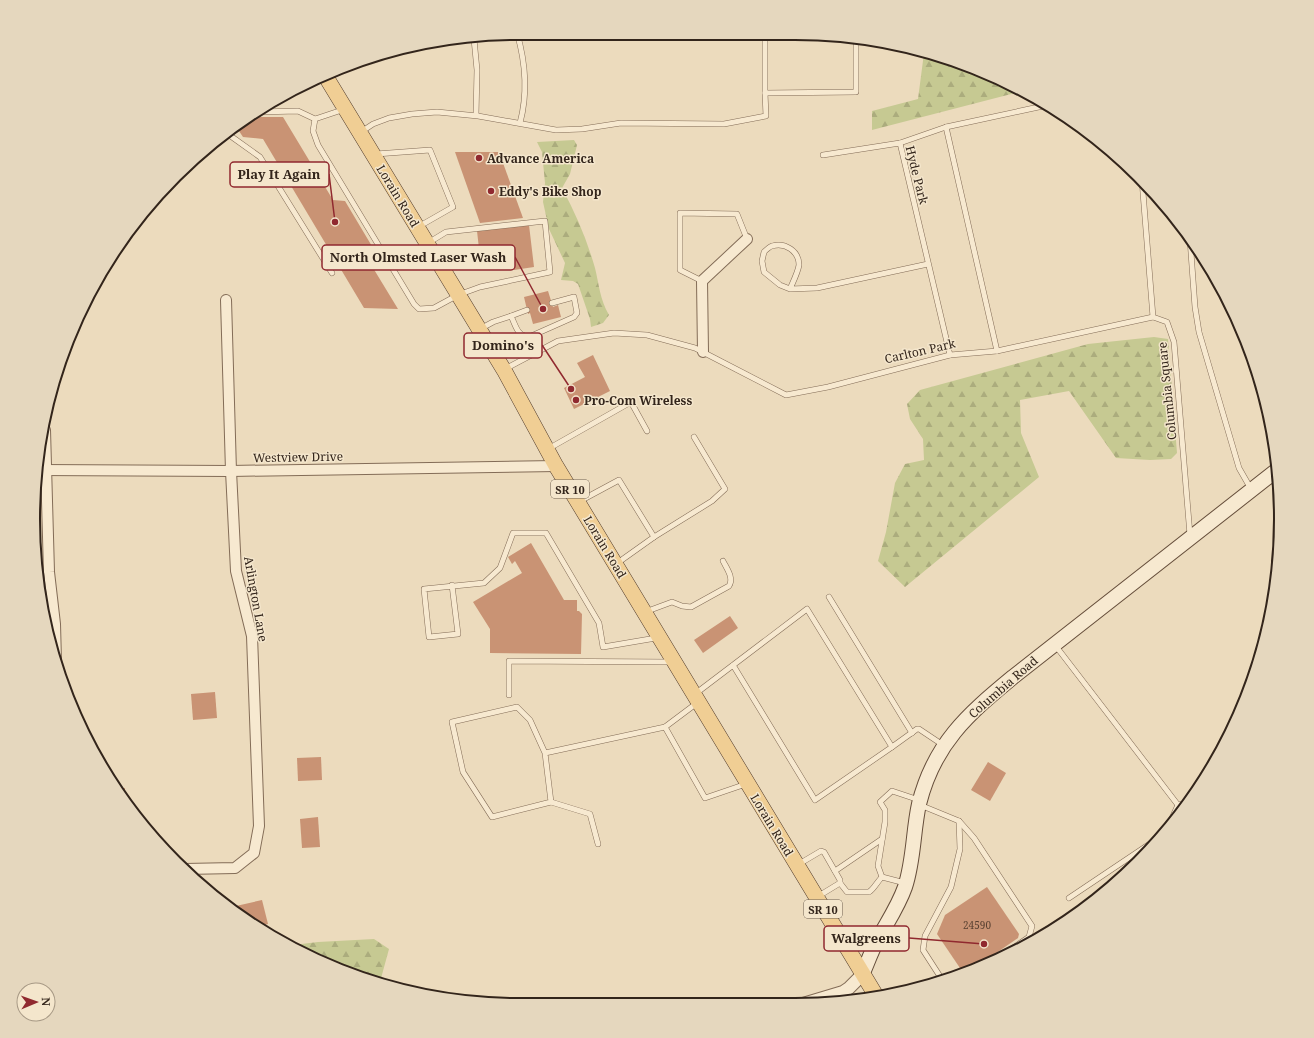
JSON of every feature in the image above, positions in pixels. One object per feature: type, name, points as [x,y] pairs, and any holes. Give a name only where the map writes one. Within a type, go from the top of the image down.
[{"type":"main road","name":"Lorain Road","points":[[328,80],[504,370],[556,466],[873,991]]},
{"type":"main road","name":"Columbia Road","points":[[862,975],[876,942],[896,907],[906,883],[920,803],[928,776],[944,746],[958,728],[979,706],[1055,644],[1272,474]]},
{"type":"street","points":[[703,352],[702,281],[747,239]]},
{"type":"street","name":"Arlington Lane","points":[[192,869],[235,868],[254,854],[259,826],[252,636],[236,571],[231,471],[226,300]]},
{"type":"street","name":"Westview Drive","points":[[43,470],[231,471],[556,466]]},
{"type":"street","points":[[43,470],[49,572],[56,624],[56,643]]},
{"type":"street","name":"Columbia Road","points":[[826,997],[843,992],[862,975]]},
{"type":"lane","points":[[519,40],[525,69],[526,83],[520,123]]},
{"type":"lane","points":[[360,133],[373,124],[389,118],[437,112],[476,115],[556,130],[621,123],[724,124],[766,116],[765,40]]},
{"type":"lane","points":[[474,42],[477,70],[476,115]]},
{"type":"lane","points":[[765,92],[856,92],[856,44]]},
{"type":"lane","points":[[900,142],[946,127],[1039,107]]},
{"type":"lane","points":[[267,112],[298,111],[315,119],[346,109]]},
{"type":"lane","points":[[315,119],[313,131],[318,145],[414,304],[419,309],[434,308],[458,295],[480,287],[550,272],[544,221],[446,232],[427,244]]},
{"type":"lane","points":[[946,127],[997,351]]},
{"type":"lane","points":[[231,136],[260,157],[332,273]]},
{"type":"lane","name":"Hyde Park","points":[[823,155],[900,142],[950,355]]},
{"type":"lane","points":[[373,154],[430,150],[453,207],[418,228]]},
{"type":"lane","points":[[1143,190],[1153,316]]},
{"type":"lane","points":[[702,281],[680,270],[680,213],[737,214],[747,239]]},
{"type":"lane","points":[[790,289],[799,265],[797,255],[792,248],[772,246],[764,252],[762,261],[764,272],[780,285],[790,289],[817,288],[928,264]]},
{"type":"lane","points":[[1191,250],[1195,307],[1199,332],[1239,468],[1252,490]]},
{"type":"lane","points":[[511,316],[518,332],[523,336],[529,337],[574,317],[577,313],[574,297],[552,303]]},
{"type":"lane","points":[[479,330],[493,322],[527,310]]},
{"type":"lane","name":"Carlton Park","points":[[504,370],[558,341],[614,333],[647,335],[695,348],[786,395],[828,387],[950,355],[997,351],[1153,316]]},
{"type":"lane","name":"Columbia Square","points":[[1153,316],[1167,322],[1174,342],[1191,538]]},
{"type":"lane","points":[[547,449],[631,402],[647,431]]},
{"type":"lane","points":[[616,564],[654,537],[712,501],[726,489],[694,437]]},
{"type":"lane","points":[[578,502],[619,480],[654,537]]},
{"type":"lane","points":[[452,586],[458,634],[429,637],[424,588],[484,582],[500,568],[513,533],[546,533],[599,623],[603,647],[659,637]]},
{"type":"lane","points":[[644,612],[672,602],[682,606],[691,607],[729,586],[731,582],[730,575],[723,561]]},
{"type":"lane","points":[[829,596],[912,733]]},
{"type":"lane","points":[[545,754],[666,727],[733,665],[807,608],[892,747]]},
{"type":"lane","points":[[1055,644],[1178,805],[1176,810]]},
{"type":"lane","points":[[509,695],[509,660],[674,662]]},
{"type":"lane","points":[[733,665],[815,800],[917,729],[944,746]]},
{"type":"lane","points":[[551,802],[545,754],[530,720],[517,706],[452,722],[463,772],[492,817],[551,802],[590,814],[598,844]]},
{"type":"lane","points":[[666,727],[705,798],[747,783]]},
{"type":"lane","points":[[882,877],[878,866],[885,810],[880,802],[892,791],[959,821],[974,838],[1032,926],[1029,937]]},
{"type":"lane","points":[[940,976],[923,950],[925,936],[951,887],[960,849],[959,821]]},
{"type":"lane","points":[[835,871],[882,839]]},
{"type":"lane","points":[[1069,898],[1142,849]]},
{"type":"lane","points":[[797,865],[821,851],[824,852],[846,892],[869,892],[873,890],[875,884],[882,877]]},
{"type":"lane","points":[[882,877],[906,883]]},
{"type":"lane","points":[[816,897],[840,883]]},
{"type":"green space","points":[[923,57],[978,76],[1015,93],[872,130],[872,111],[918,99]]},
{"type":"green space","points":[[574,140],[577,145],[570,174],[562,188],[585,237],[595,268],[602,298],[609,315],[603,323],[591,327],[590,319],[578,284],[573,281],[561,280],[565,263],[549,229],[543,202],[545,183],[542,152],[537,142]]},
{"type":"green space","points":[[1154,337],[1168,339],[1177,453],[1171,459],[1150,460],[1116,458],[1069,391],[1020,400],[1021,433],[1039,477],[905,587],[878,561],[886,532],[895,483],[905,464],[924,460],[923,439],[910,419],[907,404],[920,390],[1088,344]]},
{"type":"green space","points":[[374,939],[389,949],[381,978],[336,962],[298,944]]},
{"type":"building","points":[[259,117],[283,117],[333,200],[345,201],[379,258],[367,258],[398,309],[364,308],[263,139],[243,137],[239,131]]},
{"type":"building","name":"Eddy's Bike Shop","points":[[455,152],[499,152],[523,218],[480,223]]},
{"type":"building","points":[[529,225],[534,267],[514,270],[513,262],[481,266],[477,231]]},
{"type":"building","points":[[548,291],[553,307],[558,305],[561,317],[533,324],[530,313],[528,314],[524,297]]},
{"type":"building","points":[[593,355],[610,391],[574,409],[564,388],[585,377],[577,363]]},
{"type":"building","points":[[531,543],[564,600],[577,600],[577,611],[582,614],[581,654],[490,653],[490,629],[473,602],[522,573],[515,561],[512,564],[508,557]]},
{"type":"building","points":[[730,616],[738,628],[703,653],[694,640]]},
{"type":"building","points":[[215,692],[217,718],[193,720],[191,694]]},
{"type":"building","points":[[321,757],[322,780],[298,781],[297,758]]},
{"type":"building","points":[[988,762],[1006,773],[990,801],[971,790]]},
{"type":"building","points":[[318,817],[320,847],[302,848],[300,819]]},
{"type":"building","points":[[987,887],[1019,934],[1018,938],[993,955],[960,969],[937,934],[945,915]]},
{"type":"building","points":[[262,900],[268,924],[265,925],[237,906]]},
{"type":"place","name":"Advance America","points":[[479,158]]},
{"type":"place","name":"Eddy's Bike Shop","points":[[491,191]]},
{"type":"place","name":"Play It Again","points":[[335,222]]},
{"type":"place","name":"North Olmsted Laser Wash","points":[[543,309]]},
{"type":"place","name":"Domino's","points":[[571,389]]},
{"type":"place","name":"Pro-Com Wireless","points":[[576,400]]},
{"type":"place","name":"Walgreens","points":[[984,944]]}]
